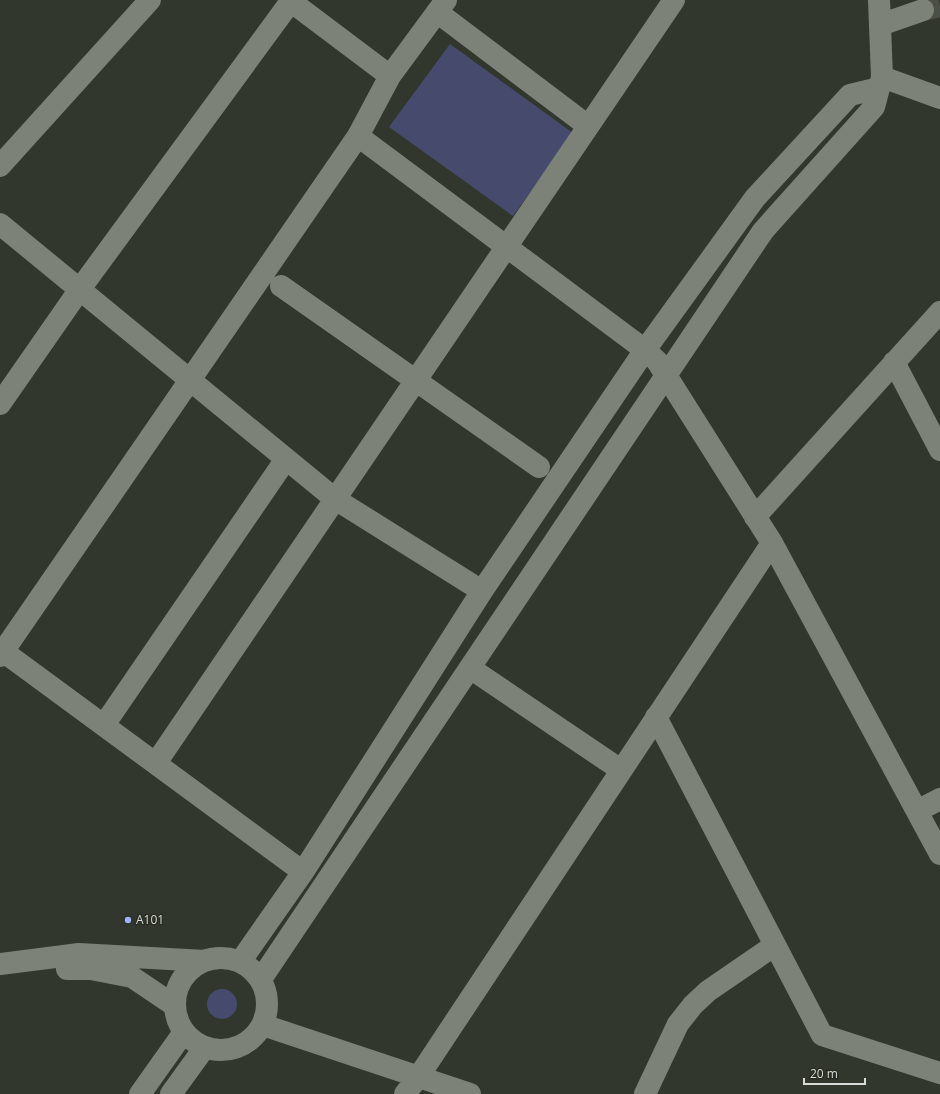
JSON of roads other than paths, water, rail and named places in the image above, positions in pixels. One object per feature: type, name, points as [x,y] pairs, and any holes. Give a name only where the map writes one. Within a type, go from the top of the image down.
[{"type":"street","points":[[0,166],[150,0]]},
{"type":"street","points":[[156,763],[674,0]]},
{"type":"street","points":[[261,979],[763,231],[874,107],[881,83],[880,0]]},
{"type":"street","points":[[0,404],[80,289],[290,1],[390,76]]},
{"type":"street","points":[[303,872],[104,725],[1,652],[358,136],[390,76],[441,6],[588,126]]},
{"type":"street","points":[[880,25],[923,10]]},
{"type":"street","points":[[240,962],[303,872],[482,590],[645,350],[755,198],[850,95],[881,83],[940,98]]},
{"type":"street","points":[[358,136],[645,350],[657,361],[772,543],[940,854]]},
{"type":"street","points":[[0,224],[335,498],[482,590]]},
{"type":"street","points":[[280,286],[539,467]]},
{"type":"street","points":[[755,516],[940,312]]},
{"type":"street","points":[[894,362],[940,450]]},
{"type":"street","points":[[104,725],[286,459]]},
{"type":"street","points":[[405,1094],[419,1076],[772,543]]},
{"type":"street","points":[[470,668],[621,770]]},
{"type":"street","points":[[656,717],[822,1035],[940,1072]]},
{"type":"street","points":[[917,811],[940,799]]},
{"type":"street","points":[[645,1094],[678,1024],[693,1005],[708,990],[775,945]]},
{"type":"street","points":[[0,964],[79,954],[205,961],[220,958],[236,960],[250,968],[261,979],[267,1002],[267,1010],[263,1025],[254,1038],[241,1046],[225,1050],[206,1048],[195,1043],[184,1032],[177,1020],[175,1006],[176,992],[182,979],[191,969],[205,961]]},
{"type":"street","points":[[0,968],[91,969],[132,977],[175,1006]]},
{"type":"street","points":[[263,1025],[419,1076],[458,1092]]},
{"type":"street","points":[[140,1094],[184,1032]]},
{"type":"street","points":[[171,1094],[206,1048]]},
{"type":"tunnel","points":[[923,10],[940,6]]},
{"type":"place","name":"A101","points":[[128,920]]}]
